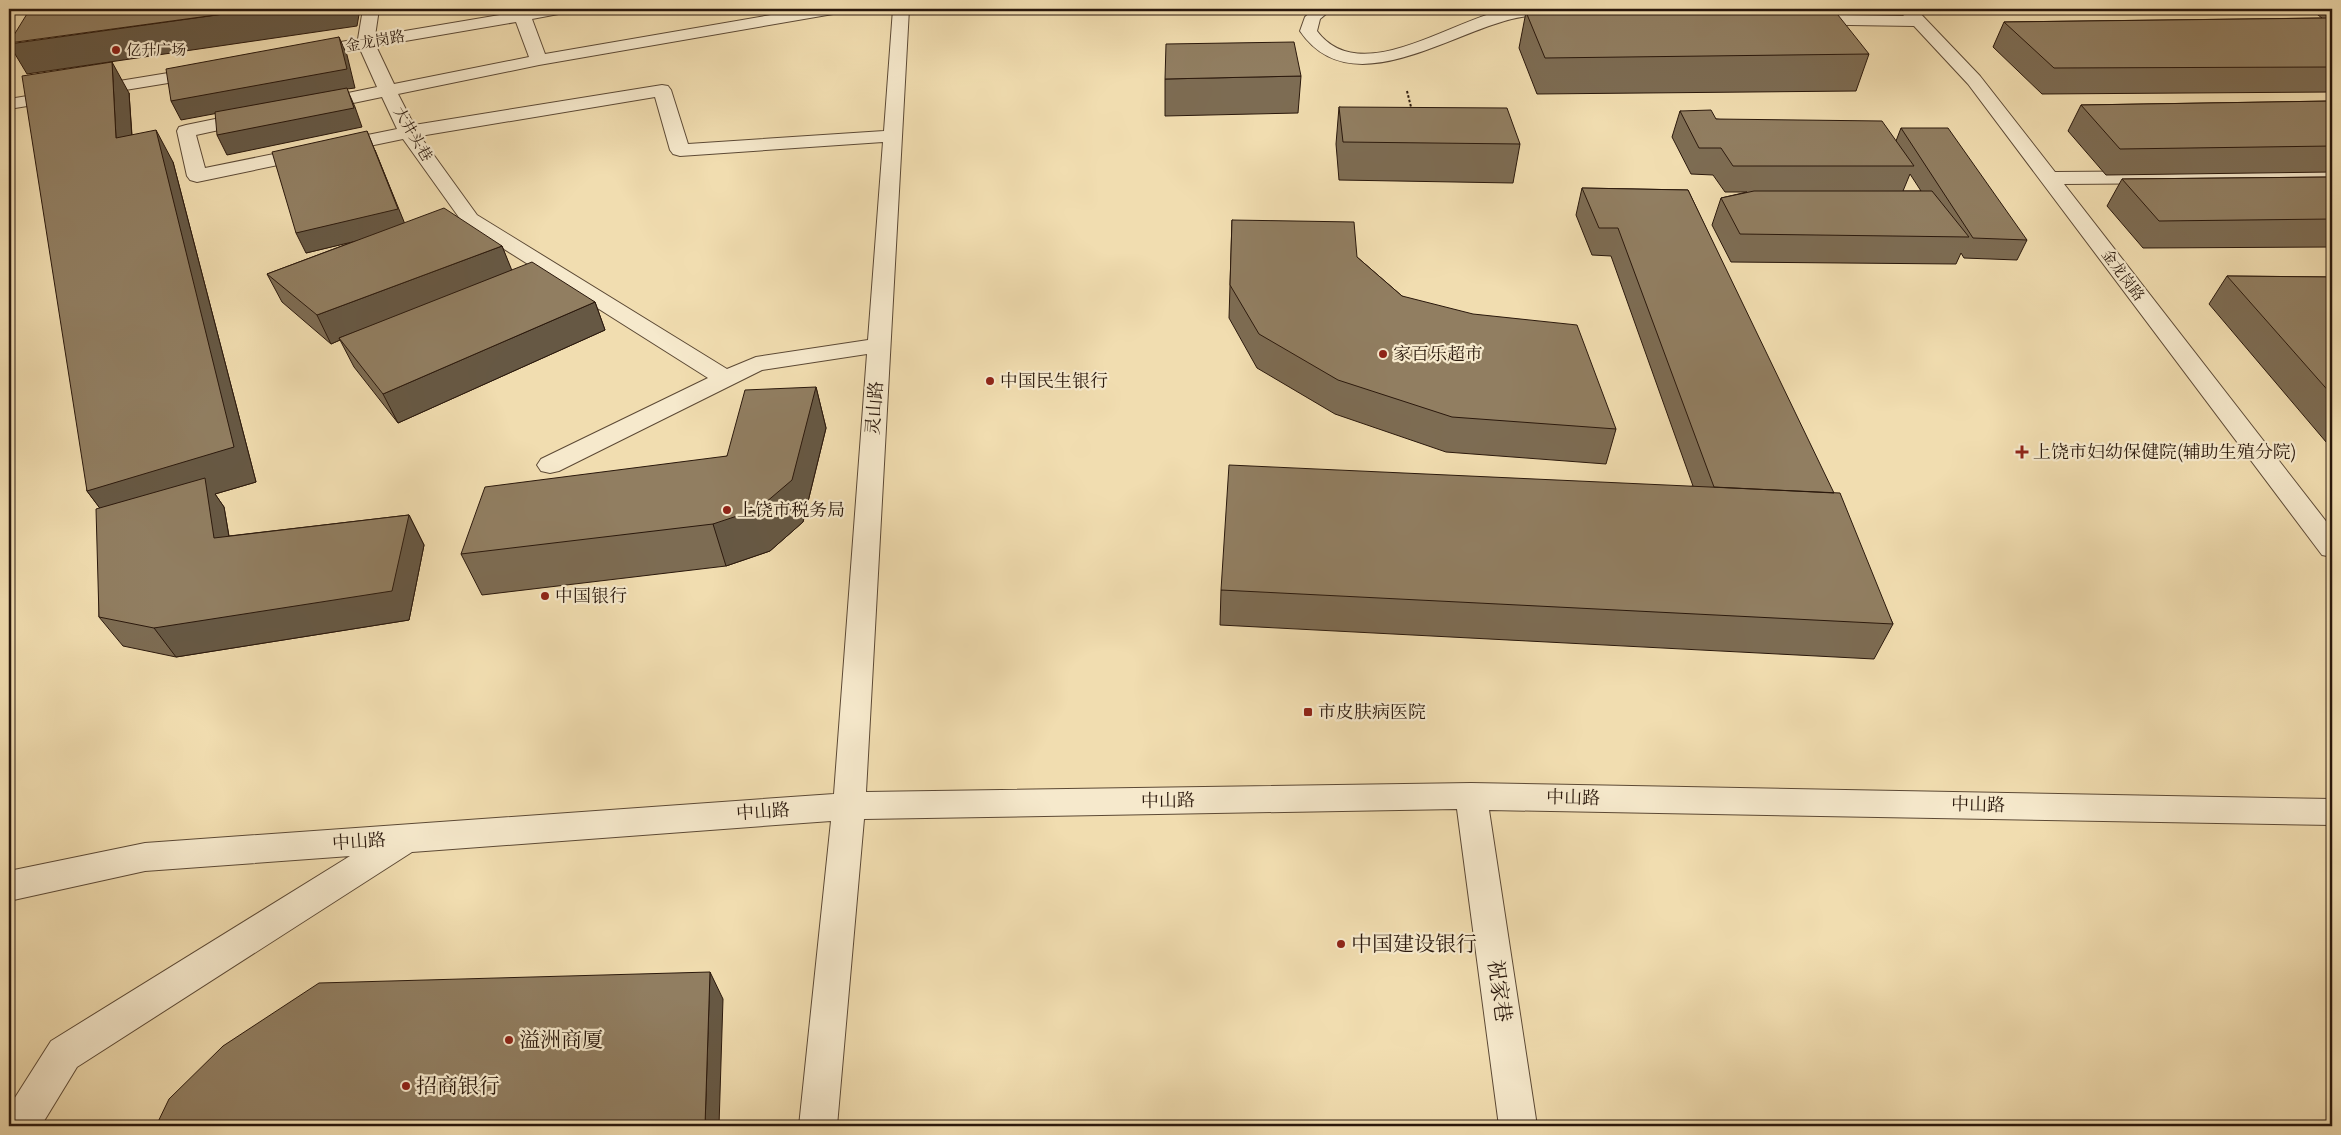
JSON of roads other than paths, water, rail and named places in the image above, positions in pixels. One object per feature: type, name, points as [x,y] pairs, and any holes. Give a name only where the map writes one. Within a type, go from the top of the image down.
[{"type":"street","points":[[366,42],[371,9]]},
{"type":"street","name":"金龙岗路","points":[[287,57],[563,9]]},
{"type":"street","points":[[299,109],[539,60],[833,9]]},
{"type":"street","name":"灵山路","points":[[818,1126],[849,806],[901,9]]},
{"type":"street","points":[[1324,9],[1313,17],[1308,31],[1317,44],[1334,55],[1370,59],[1399,56],[1499,18],[1526,11],[1617,12],[1656,9]]},
{"type":"street","points":[[1729,9],[1785,19],[1914,15]]},
{"type":"street","name":"金龙岗路","points":[[1914,15],[1974,80],[2332,548]]},
{"type":"street","points":[[522,16],[539,60]]},
{"type":"street","name":"大井头巷","points":[[366,42],[408,132],[470,219],[726,379]]},
{"type":"street","points":[[9,104],[219,69]]},
{"type":"street","points":[[271,114],[186,130],[198,176],[408,132],[662,90],[680,150],[893,136]]},
{"type":"street","points":[[2049,178],[2332,176]]},
{"type":"street","points":[[550,465],[756,364],[879,345]]},
{"type":"street","name":"中山路","points":[[9,886],[145,857],[849,806],[1471,796],[2332,812]]},
{"type":"street","name":"祝家巷","points":[[1471,796],[1518,1126]]},
{"type":"street","points":[[19,1126],[64,1054],[406,839]]},
{"type":"place","name":"亿升广场","points":[[116,50]]},
{"type":"place","name":"家百乐超市","points":[[1383,354]]},
{"type":"place","name":"中国民生银行","points":[[990,381]]},
{"type":"place","name":"上饶市妇幼保健院(辅助生殖分院)","points":[[2022,452]]},
{"type":"place","name":"上饶市税务局","points":[[727,510]]},
{"type":"place","name":"中国银行","points":[[545,596]]},
{"type":"place","name":"市皮肤病医院","points":[[1308,712]]},
{"type":"place","name":"中国建设银行","points":[[1341,944]]},
{"type":"place","name":"溢洲商厦","points":[[509,1040]]},
{"type":"place","name":"招商银行","points":[[406,1086]]}]
